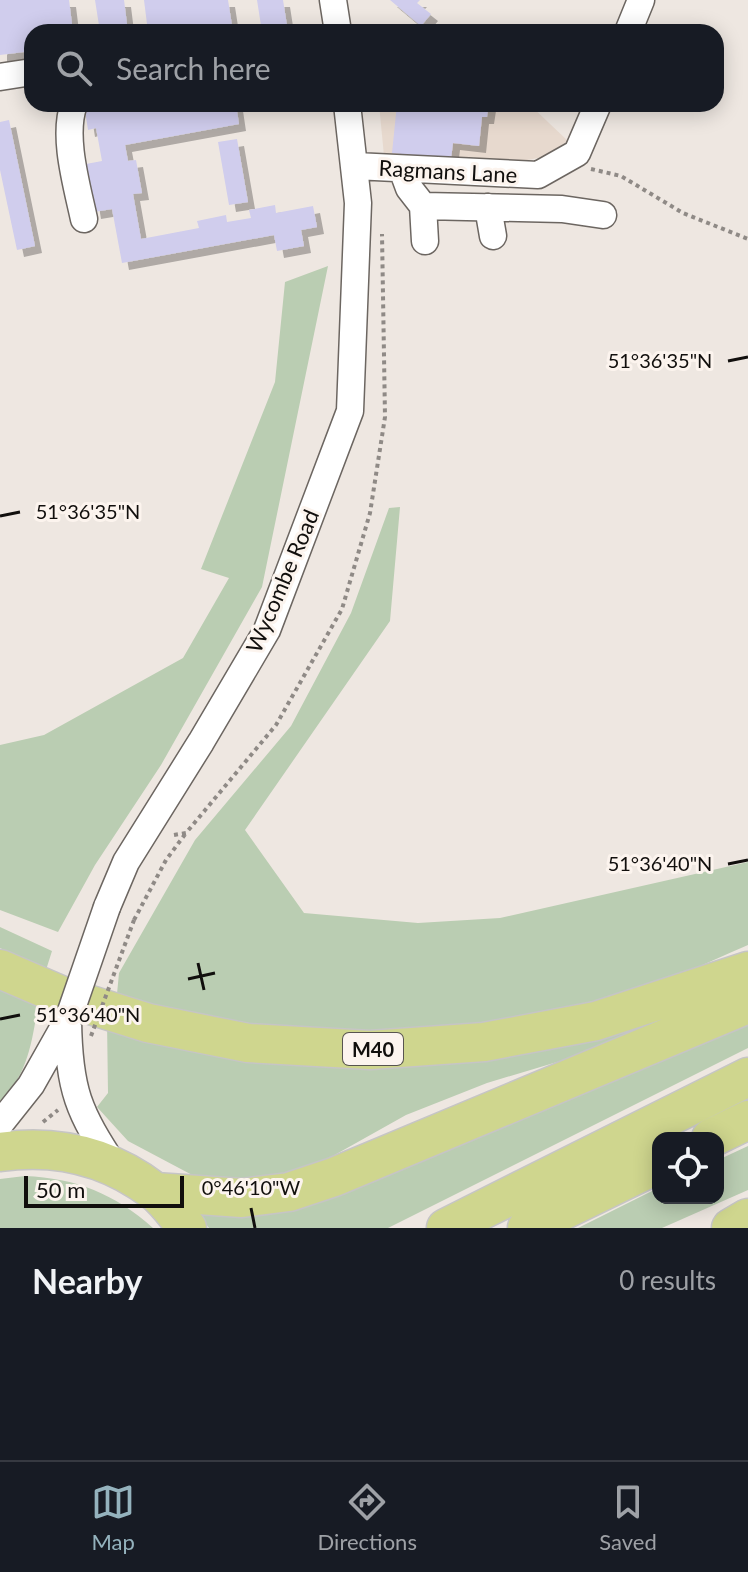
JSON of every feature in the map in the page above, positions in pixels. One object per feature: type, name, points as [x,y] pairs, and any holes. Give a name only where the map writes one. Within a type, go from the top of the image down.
[{"type":"highway","name":"M40","points":[[0,969],[65,997],[148,1023],[248,1043],[370,1050],[484,1042],[596,1021],[748,971]]},
{"type":"highway","points":[[155,1192],[242,1198],[289,1192],[334,1177],[748,1004]]},
{"type":"highway","points":[[446,1228],[748,1077]]},
{"type":"highway","points":[[723,1132],[748,1120]]},
{"type":"highway","points":[[0,1152],[32,1149],[71,1151],[116,1169],[155,1192],[187,1228]]},
{"type":"highway","points":[[527,1228],[652,1167]]},
{"type":"highway","points":[[731,1228],[748,1218]]},
{"type":"street","points":[[333,0],[337,24]]},
{"type":"street","points":[[631,24],[641,0]]},
{"type":"street","points":[[0,77],[24,73]]},
{"type":"street","points":[[72,112],[72,157],[84,219]]},
{"type":"street","name":"Wycombe Road","points":[[0,1124],[31,1085],[68,1020],[126,862],[267,630],[350,411],[358,203],[348,112]]},
{"type":"street","points":[[556,165],[577,153],[595,112]]},
{"type":"street","name":"Ragmans Lane","points":[[355,166],[538,175],[556,165]]},
{"type":"street","points":[[402,169],[409,188],[423,206],[425,241]]},
{"type":"street","points":[[423,206],[562,209],[603,215]]},
{"type":"street","points":[[488,207],[493,236]]},
{"type":"street","name":"Wycombe Road","points":[[68,1020],[69,1063],[77,1102],[116,1169]]},
{"type":"path","points":[[556,165],[621,176],[683,213],[748,239]]},
{"type":"path","points":[[91,1036],[134,920],[166,860],[186,833]]},
{"type":"shaded area","points":[[380,112],[537,112],[568,141],[543,157],[486,168],[384,156]]},
{"type":"green space","points":[[328,266],[262,587],[161,765],[95,865],[58,932],[0,910],[0,745],[44,735],[183,658],[229,578],[201,569],[275,382],[285,282]]},
{"type":"green space","points":[[400,507],[390,621],[245,830],[304,913],[418,923],[500,918],[748,862],[748,945],[661,983],[607,1001],[554,1013],[446,1028],[337,1032],[282,1029],[175,1013],[117,994],[119,973],[195,840],[291,726],[351,613],[389,508]]},
{"type":"green space","points":[[0,927],[52,951],[46,970],[0,948]]},
{"type":"green space","points":[[0,985],[39,998],[24,1067],[10,1091],[0,1101]]},
{"type":"green space","points":[[710,1003],[607,1047],[487,1083],[406,1115],[315,1166],[275,1184],[211,1185],[128,1141],[97,1107],[108,1093],[107,1021],[309,1059]]},
{"type":"green space","points":[[748,1018],[748,1048],[388,1228],[209,1228],[195,1210]]},
{"type":"green space","points":[[748,1146],[748,1190],[724,1201],[724,1157]]},
{"type":"green space","points":[[25,1176],[61,1180],[94,1190],[124,1206],[153,1228],[0,1228],[0,1179]]},
{"type":"green space","points":[[652,1191],[652,1204],[716,1204],[662,1228],[578,1228]]},
{"type":"building","points":[[0,0],[69,0],[72,24],[24,24],[24,52],[0,55]]},
{"type":"building","points":[[95,0],[124,0],[127,24],[99,24]]},
{"type":"building","points":[[144,0],[228,0],[232,24],[147,24]]},
{"type":"building","points":[[257,0],[283,0],[287,24],[261,24]]},
{"type":"building","points":[[390,0],[420,0],[417,3],[431,14],[423,24]]},
{"type":"building","points":[[85,112],[237,112],[239,124],[125,145],[128,161],[136,160],[142,193],[133,194],[141,239],[199,228],[197,221],[226,215],[227,222],[251,218],[249,210],[275,205],[276,213],[313,206],[317,227],[301,230],[304,246],[277,251],[274,235],[122,263],[112,209],[94,212],[86,164],[102,161],[96,128],[88,130]]},
{"type":"building","points":[[396,112],[488,112],[487,117],[482,117],[479,146],[453,143],[451,159],[392,153]]},
{"type":"building","points":[[9,120],[35,246],[17,250],[0,170],[0,122]]},
{"type":"building","points":[[237,139],[248,202],[229,205],[218,142]]}]
